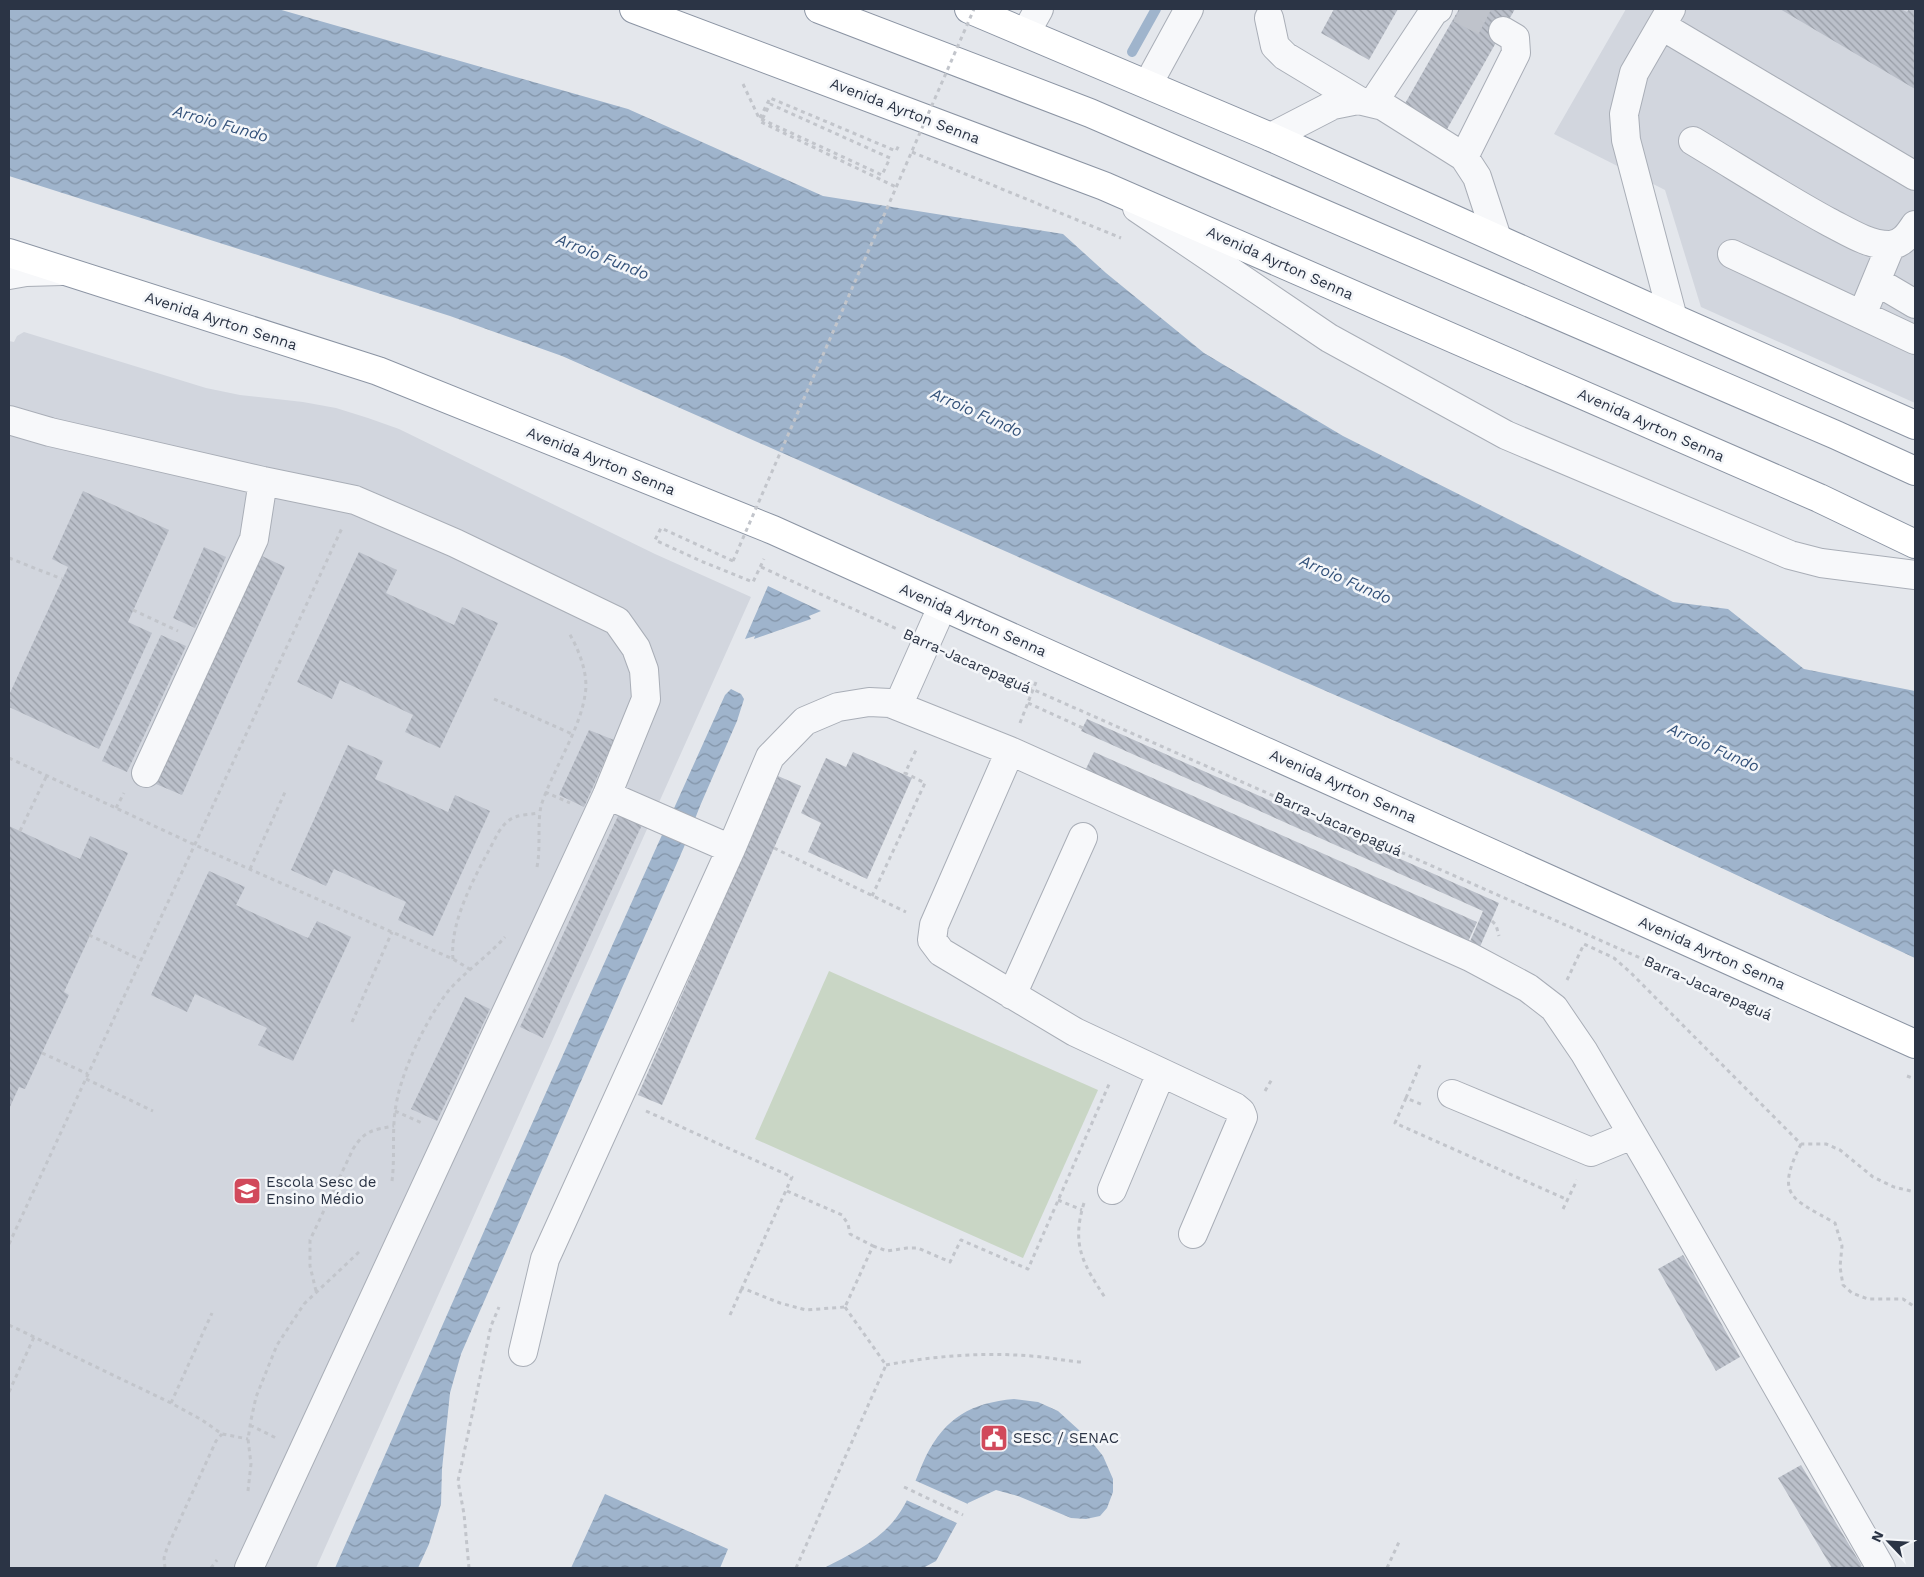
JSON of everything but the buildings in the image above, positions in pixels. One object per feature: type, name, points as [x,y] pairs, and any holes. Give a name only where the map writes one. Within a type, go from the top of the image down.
[{"type":"highway","name":"Avenida Ayrton Senna","points":[[634,9],[1104,186],[1819,498],[1915,544]]},
{"type":"highway","points":[[819,9],[1090,112],[1915,471]]},
{"type":"highway","points":[[969,9],[1032,20],[1148,84],[1915,424]]},
{"type":"highway","name":"Avenida Ayrton Senna","points":[[9,253],[378,371],[773,530],[1915,1044]]},
{"type":"street","points":[[1148,84],[1189,9]]},
{"type":"street","points":[[1271,137],[1333,105],[1365,101],[1434,11],[1438,9]]},
{"type":"street","points":[[1268,18],[1275,46],[1285,56],[1365,101],[1383,106],[1464,157],[1477,177],[1497,238]]},
{"type":"street","points":[[1673,318],[1626,140],[1624,114],[1634,73],[1666,18],[1915,176]]},
{"type":"street","points":[[1464,157],[1516,54],[1515,38],[1503,30]]},
{"type":"street","points":[[1693,141],[1798,205],[1854,235],[1876,244],[1891,245],[1900,243],[1909,235],[1915,225]]},
{"type":"street","points":[[1104,186],[1329,338],[1506,435],[1790,555],[1821,564],[1915,575]]},
{"type":"street","points":[[1862,315],[1891,245]]},
{"type":"street","points":[[1732,254],[1915,340]]},
{"type":"street","points":[[9,275],[26,272],[66,271]]},
{"type":"street","points":[[1876,281],[1915,304]]},
{"type":"street","points":[[9,420],[50,432],[355,500],[455,543],[617,621],[636,648],[644,670],[646,699],[607,795],[249,1568]]},
{"type":"street","points":[[146,773],[254,539],[263,481]]},
{"type":"street","points":[[898,706],[942,607]]},
{"type":"street","points":[[523,1352],[545,1259],[731,849],[770,757],[805,721],[838,707],[869,702],[890,703],[1010,752],[1470,957],[1528,988],[1554,1008],[1584,1052],[1881,1568]]},
{"type":"street","points":[[1010,752],[934,925],[932,940],[941,952],[1075,1032],[1235,1107],[1241,1112],[1243,1117],[1193,1234]]},
{"type":"street","points":[[607,795],[731,849]]},
{"type":"street","points":[[1012,995],[1083,837]]},
{"type":"street","points":[[1112,1190],[1161,1072]]},
{"type":"street","points":[[1452,1094],[1591,1152],[1632,1135]]},
{"type":"path","points":[[723,42],[759,118],[768,122],[786,130],[882,175],[890,158],[770,104],[767,110],[764,116],[761,122],[896,187],[974,9]]},
{"type":"path","points":[[759,118],[770,98],[896,151],[913,114]]},
{"type":"path","name":"Barra-Jacarepaguá","points":[[896,187],[733,561],[661,528],[655,540],[703,562],[754,582],[761,567],[927,643],[1688,979]]},
{"type":"path","points":[[9,1244],[355,500]]},
{"type":"path","points":[[9,558],[62,579]]},
{"type":"path","points":[[133,610],[206,644]]},
{"type":"path","points":[[537,870],[540,851],[539,813],[545,792],[572,734],[586,695],[586,678],[576,645],[564,628]]},
{"type":"path","points":[[1010,752],[1047,654]]},
{"type":"path","points":[[494,699],[572,734]]},
{"type":"path","points":[[1028,703],[1083,728]]},
{"type":"path","points":[[872,896],[925,783],[905,773],[930,719]]},
{"type":"path","points":[[9,758],[250,870],[454,959],[471,970]]},
{"type":"path","points":[[20,831],[47,775]]},
{"type":"path","points":[[250,870],[286,790]]},
{"type":"path","points":[[454,959],[452,944],[459,914],[498,833],[506,821],[514,817],[539,813]]},
{"type":"path","points":[[774,848],[934,925]]},
{"type":"path","points":[[352,1022],[392,932]]},
{"type":"path","points":[[390,1187],[394,1165],[395,1111],[400,1089],[419,1041],[434,1011],[450,990],[508,934]]},
{"type":"path","points":[[89,935],[141,960]]},
{"type":"path","points":[[1584,944],[1614,958],[1630,972],[1801,1144],[1826,1144],[1840,1150],[1873,1177],[1894,1187],[1915,1192]]},
{"type":"path","points":[[42,1053],[88,1074]]},
{"type":"path","points":[[787,1191],[842,1215],[848,1224],[850,1234],[886,1251],[918,1248],[950,1262],[961,1240],[1028,1268],[1122,1054]]},
{"type":"path","points":[[1906,1075],[1915,1079]]},
{"type":"path","points":[[86,1079],[153,1111]]},
{"type":"path","points":[[618,1098],[792,1177],[730,1315]]},
{"type":"path","points":[[1406,1098],[1395,1123],[1568,1200]]},
{"type":"path","points":[[316,1291],[310,1266],[310,1240],[353,1148],[360,1137],[370,1131],[394,1126]]},
{"type":"path","points":[[1801,1144],[1792,1160],[1788,1189],[1797,1201],[1835,1223],[1842,1246],[1840,1267],[1843,1285],[1852,1293],[1868,1299],[1903,1299],[1915,1307]]},
{"type":"path","points":[[1106,1299],[1091,1276],[1078,1244],[1079,1217],[1085,1199],[1104,1208],[1112,1190]]},
{"type":"path","points":[[1058,1200],[1082,1210]]},
{"type":"path","points":[[845,1307],[873,1246]]},
{"type":"path","points":[[246,1498],[251,1464],[248,1439],[256,1397],[277,1345],[304,1304],[362,1248]]},
{"type":"path","points":[[742,1288],[780,1303],[806,1310],[845,1307]]},
{"type":"path","points":[[845,1307],[886,1366]]},
{"type":"path","points":[[171,1403],[212,1313]]},
{"type":"path","points":[[9,1325],[171,1403],[202,1420],[222,1434],[248,1439]]},
{"type":"path","points":[[9,1392],[34,1337]]},
{"type":"path","points":[[886,1366],[930,1357],[973,1355],[1030,1356],[1081,1362]]},
{"type":"path","points":[[796,1568],[886,1366]]},
{"type":"path","points":[[165,1568],[164,1558],[171,1540],[216,1441],[222,1434]]},
{"type":"path","points":[[904,1487],[963,1515]]},
{"type":"path","points":[[1387,1568],[1399,1542]]},
{"type":"path","points":[[211,1568],[221,1555]]},
{"type":"shaded area","points":[[1626,9],[1915,9],[1915,403],[1701,307],[1665,190],[1554,134]]},
{"type":"shaded area","name":"Escola Sesc de Ensino Médio","points":[[24,332],[206,388],[240,395],[303,402],[336,408],[399,429],[655,554],[751,597],[316,1568],[9,1568],[9,341],[14,342],[17,336]]},
{"type":"green space","points":[[829,971],[1098,1090],[1023,1258],[755,1139]]},
{"type":"water","name":"Arroio Fundo","points":[[9,9],[278,9],[628,109],[823,196],[1063,234],[1106,273],[1204,353],[1343,436],[1673,602],[1728,609],[1804,669],[1915,691],[1915,958],[1556,791],[562,356],[450,316],[9,176]]},
{"type":"water","points":[[768,586],[821,611],[809,616],[811,619],[754,639],[755,636],[745,639]]},
{"type":"water","points":[[731,689],[741,694],[744,699],[737,721],[684,847],[461,1354],[450,1393],[442,1469],[441,1504],[429,1544],[418,1568],[335,1568],[508,1177],[725,695]]},
{"type":"water","points":[[1014,1399],[1038,1402],[1058,1411],[1091,1441],[1103,1456],[1113,1479],[1113,1492],[1107,1508],[1100,1516],[1086,1519],[1071,1518],[1018,1496],[996,1490],[968,1503],[936,1561],[923,1568],[824,1568],[863,1547],[881,1534],[896,1518],[905,1504],[926,1456],[942,1431],[951,1422],[961,1414],[985,1404]]},
{"type":"water","points":[[605,1494],[728,1549],[720,1568],[571,1568]]},
{"type":"pier","points":[[914,1480],[968,1504],[959,1524],[904,1499]]},
{"type":"waterway","points":[[1132,52],[1156,9]]},
{"type":"tunnel","points":[[1460,9],[1503,31]]},
{"type":"place","name":"Escola Sesc de Ensino Médio","points":[[247,1191]]},
{"type":"place","name":"SESC / SENAC","points":[[994,1438]]}]
